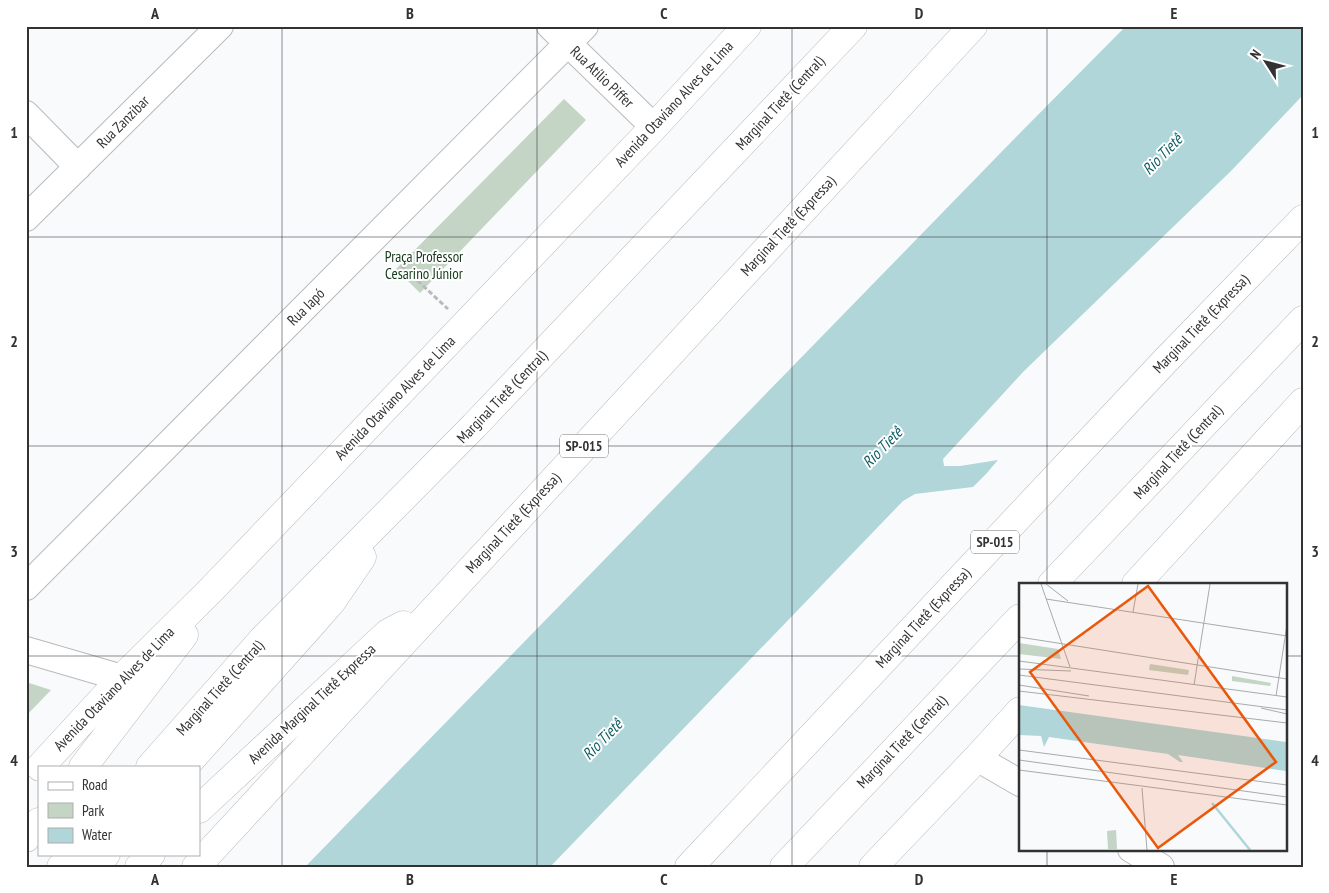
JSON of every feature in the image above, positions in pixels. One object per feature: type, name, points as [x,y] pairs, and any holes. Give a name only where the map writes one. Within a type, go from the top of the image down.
[{"type":"highway","name":"Avenida Otaviano Alves de Lima","points":[[42,766],[122,678],[210,591],[654,127],[748,26]]},
{"type":"highway","name":"Marginal Tietê (Central)","points":[[151,766],[263,639],[474,426],[853,26]]},
{"type":"highway","name":"Marginal Tietê (Expressa)","points":[[196,867],[973,26]]},
{"type":"highway","name":"Marginal Tietê (Expressa)","points":[[689,867],[1167,359],[1303,219]]},
{"type":"highway","name":"Marginal Tietê (Central)","points":[[1053,583],[1303,320]]},
{"type":"highway","points":[[1137,583],[1303,402]]},
{"type":"highway","points":[[185,766],[332,601],[372,542],[383,518]]},
{"type":"highway","points":[[84,766],[188,630],[210,591]]},
{"type":"highway","name":"Avenida Marginal Tietê Expressa","points":[[200,809],[388,633],[433,610]]},
{"type":"highway","name":"Marginal Tietê (Central)","points":[[784,867],[1019,619]]},
{"type":"highway","points":[[873,867],[1019,712]]},
{"type":"highway","name":"Avenida Otaviano Alves de Lima","points":[[26,782],[38,770]]},
{"type":"highway","points":[[26,838],[38,823]]},
{"type":"highway","points":[[61,867],[70,856]]},
{"type":"highway","points":[[94,867],[104,856]]},
{"type":"highway","points":[[139,867],[149,856]]},
{"type":"street","name":"Rua Zanzibar","points":[[26,218],[220,26]]},
{"type":"street","name":"Rua Atílio Piffer","points":[[567,32],[654,127]]},
{"type":"street","name":"Rua Iapó","points":[[26,587],[373,240],[567,32]]},
{"type":"street","points":[[26,114],[78,167]]},
{"type":"street","points":[[26,650],[122,678]]},
{"type":"street","points":[[977,758],[1019,782]]},
{"type":"street","points":[[1133,850],[1161,867]]},
{"type":"path","points":[[373,240],[465,324]]},
{"type":"green space","name":"Praça Professor Cesarino Júnior","points":[[564,99],[586,120],[420,293],[396,269]]},
{"type":"green space","points":[[26,682],[51,690],[26,716]]},
{"type":"water","name":"Rio Tietê","points":[[1126,26],[1303,26],[1303,95],[1232,170],[1024,371],[943,459],[944,466],[960,466],[998,460],[986,474],[973,487],[915,494],[903,501],[550,867],[305,867],[1019,134]]}]
